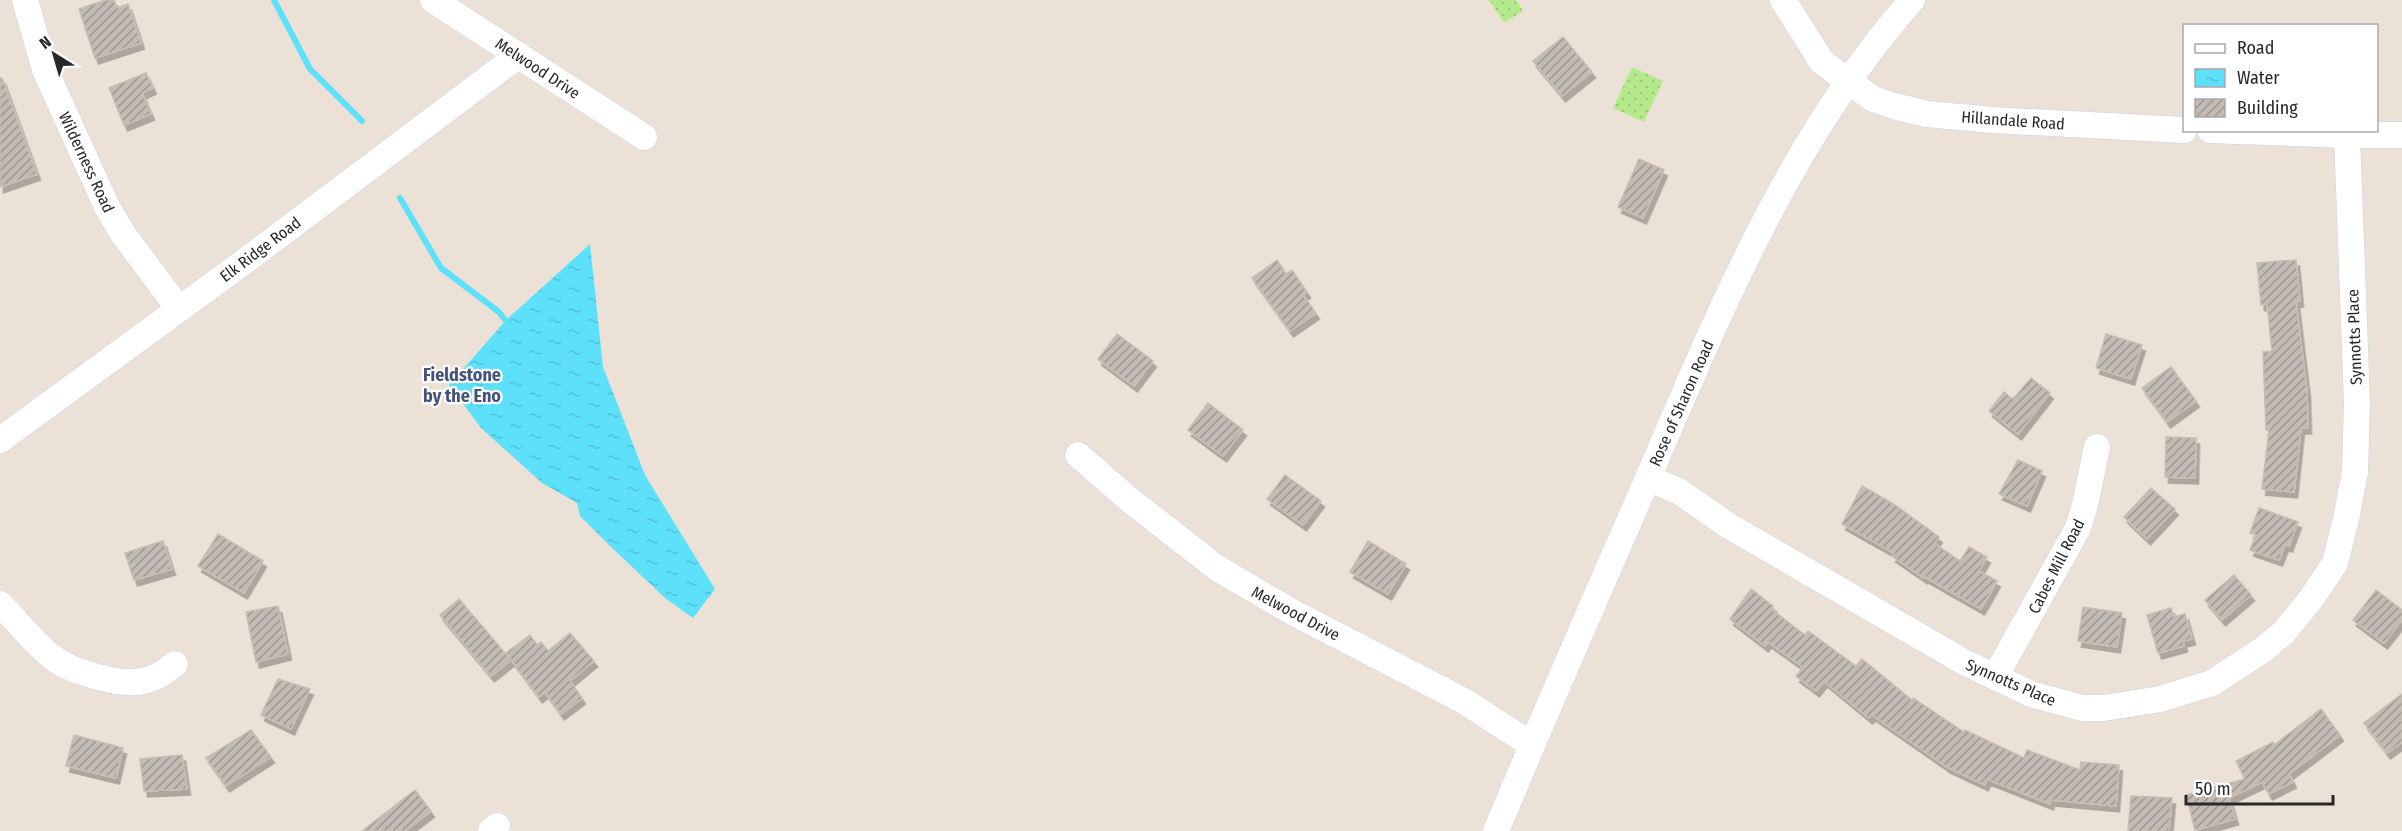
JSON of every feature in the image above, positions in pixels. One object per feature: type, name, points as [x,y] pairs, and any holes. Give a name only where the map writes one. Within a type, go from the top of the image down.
[{"type":"street","name":"Wilderness Road","points":[[25,0],[45,70],[107,207],[123,234],[179,309]]},
{"type":"street","name":"Melwood Drive","points":[[433,0],[644,137]]},
{"type":"street","name":"Hillandale Road","points":[[1783,0],[1822,62],[1873,99],[1927,114],[2183,130]]},
{"type":"street","name":"Rose of Sharon Road","points":[[1496,831],[1684,392],[1774,202],[1823,118],[1912,0]]},
{"type":"street","name":"Elk Ridge Road","points":[[0,440],[519,55]]},
{"type":"street","points":[[2265,132],[2402,135]]},
{"type":"street","name":"Synnotts Place","points":[[1648,478],[1680,492],[1739,532],[1964,662],[2031,694],[2082,708],[2104,708],[2160,699],[2189,692],[2212,683],[2246,663],[2283,633],[2311,599],[2335,563],[2346,519],[2355,472],[2357,403],[2347,135]]},
{"type":"street","name":"Cabes Mill Road","points":[[1995,677],[2078,528],[2097,447]]},
{"type":"street","name":"Melwood Drive","points":[[1078,455],[1131,501],[1217,568],[1294,613],[1464,701],[1532,745]]},
{"type":"street","points":[[0,604],[51,656],[75,671],[123,683],[143,681],[164,674],[175,664]]},
{"type":"green space","points":[[1489,0],[1516,0],[1523,11],[1504,23]]},
{"type":"green space","points":[[1632,67],[1663,81],[1644,122],[1613,108]]},
{"type":"water","points":[[590,244],[603,367],[645,475],[715,589],[693,618],[665,598],[609,545],[580,516],[577,503],[542,483],[481,428],[449,385],[506,320]]},
{"type":"building","points":[[105,0],[114,0],[117,8],[128,4],[141,43],[95,58],[79,9]]},
{"type":"building","points":[[1563,37],[1592,72],[1562,96],[1533,61]]},
{"type":"building","points":[[146,73],[153,88],[142,93],[151,114],[124,125],[109,88]]},
{"type":"building","points":[[0,78],[2,78],[37,174],[0,187]]},
{"type":"building","points":[[1639,159],[1664,170],[1643,218],[1618,207]]},
{"type":"building","points":[[1277,260],[1286,274],[1292,270],[1307,292],[1303,295],[1316,313],[1290,331],[1252,278]]},
{"type":"building","points":[[2296,260],[2300,301],[2296,302],[2307,392],[2308,428],[2301,428],[2294,492],[2262,489],[2269,430],[2266,430],[2263,352],[2272,351],[2267,304],[2261,305],[2257,263]]},
{"type":"building","points":[[1117,334],[1153,361],[1134,386],[1098,359]]},
{"type":"building","points":[[2106,334],[2142,345],[2131,379],[2096,368]]},
{"type":"building","points":[[2171,367],[2196,401],[2167,422],[2142,388]]},
{"type":"building","points":[[2031,378],[2050,393],[2018,434],[1989,411],[2004,392],[2013,399]]},
{"type":"building","points":[[1208,403],[1243,430],[1223,456],[1188,430]]},
{"type":"building","points":[[2166,437],[2196,438],[2195,478],[2165,477]]},
{"type":"building","points":[[2018,460],[2042,471],[2027,506],[1999,494]]},
{"type":"building","points":[[1285,475],[1321,501],[1303,525],[1267,499]]},
{"type":"building","points":[[1862,486],[1895,505],[1939,537],[1934,543],[1960,561],[1969,547],[1987,557],[1979,571],[1997,581],[1981,609],[1924,578],[1892,556],[1894,553],[1842,524]]},
{"type":"building","points":[[2151,488],[2175,509],[2147,539],[2124,517]]},
{"type":"building","points":[[2259,508],[2298,522],[2289,546],[2285,545],[2279,560],[2250,550],[2256,535],[2250,533]]},
{"type":"building","points":[[218,534],[263,561],[244,593],[198,566]]},
{"type":"building","points":[[163,541],[172,569],[134,580],[125,553]]},
{"type":"building","points":[[1368,541],[1406,564],[1388,594],[1350,572]]},
{"type":"building","points":[[2234,575],[2251,595],[2222,620],[2205,600]]},
{"type":"building","points":[[1751,589],[1773,606],[1771,609],[1805,635],[1808,631],[1856,666],[1862,659],[1912,700],[1913,698],[1964,732],[1965,730],[2024,758],[2027,750],[2080,770],[2081,762],[2119,765],[2116,806],[2051,800],[2050,804],[1987,779],[1985,785],[1947,767],[1872,715],[1869,718],[1824,681],[1816,691],[1796,676],[1803,667],[1768,642],[1765,646],[1730,619]]},
{"type":"building","points":[[2376,590],[2402,610],[2402,620],[2384,643],[2353,620]]},
{"type":"building","points":[[459,599],[511,660],[491,676],[440,615]]},
{"type":"building","points":[[278,606],[288,654],[256,662],[246,612]]},
{"type":"building","points":[[2083,607],[2122,613],[2117,647],[2078,641]]},
{"type":"building","points":[[2171,608],[2174,617],[2185,614],[2192,639],[2183,641],[2184,646],[2158,653],[2147,615]]},
{"type":"building","points":[[570,633],[594,661],[570,681],[582,698],[561,714],[545,692],[539,697],[506,653],[530,635],[537,645],[541,642],[548,651]]},
{"type":"building","points":[[278,679],[310,689],[291,729],[261,715]]},
{"type":"building","points":[[2402,694],[2402,742],[2387,753],[2364,723]]},
{"type":"building","points":[[2321,709],[2340,735],[2289,774],[2293,782],[2269,794],[2262,782],[2229,798],[2235,819],[2195,830],[2186,795],[2245,779],[2236,761],[2273,742],[2274,745]]},
{"type":"building","points":[[251,730],[271,757],[226,786],[206,758]]},
{"type":"building","points":[[74,735],[123,748],[116,778],[66,766]]},
{"type":"building","points":[[182,755],[187,789],[144,791],[140,759]]},
{"type":"building","points":[[415,790],[431,811],[405,831],[362,831]]},
{"type":"building","points":[[2131,796],[2172,798],[2169,831],[2128,831]]},
{"type":"waterway","points":[[274,0],[310,69],[362,121]]},
{"type":"waterway","points":[[400,198],[441,268],[499,312],[509,325]]},
{"type":"district","name":"Fieldstone by the Eno","points":[[462,385]]}]
